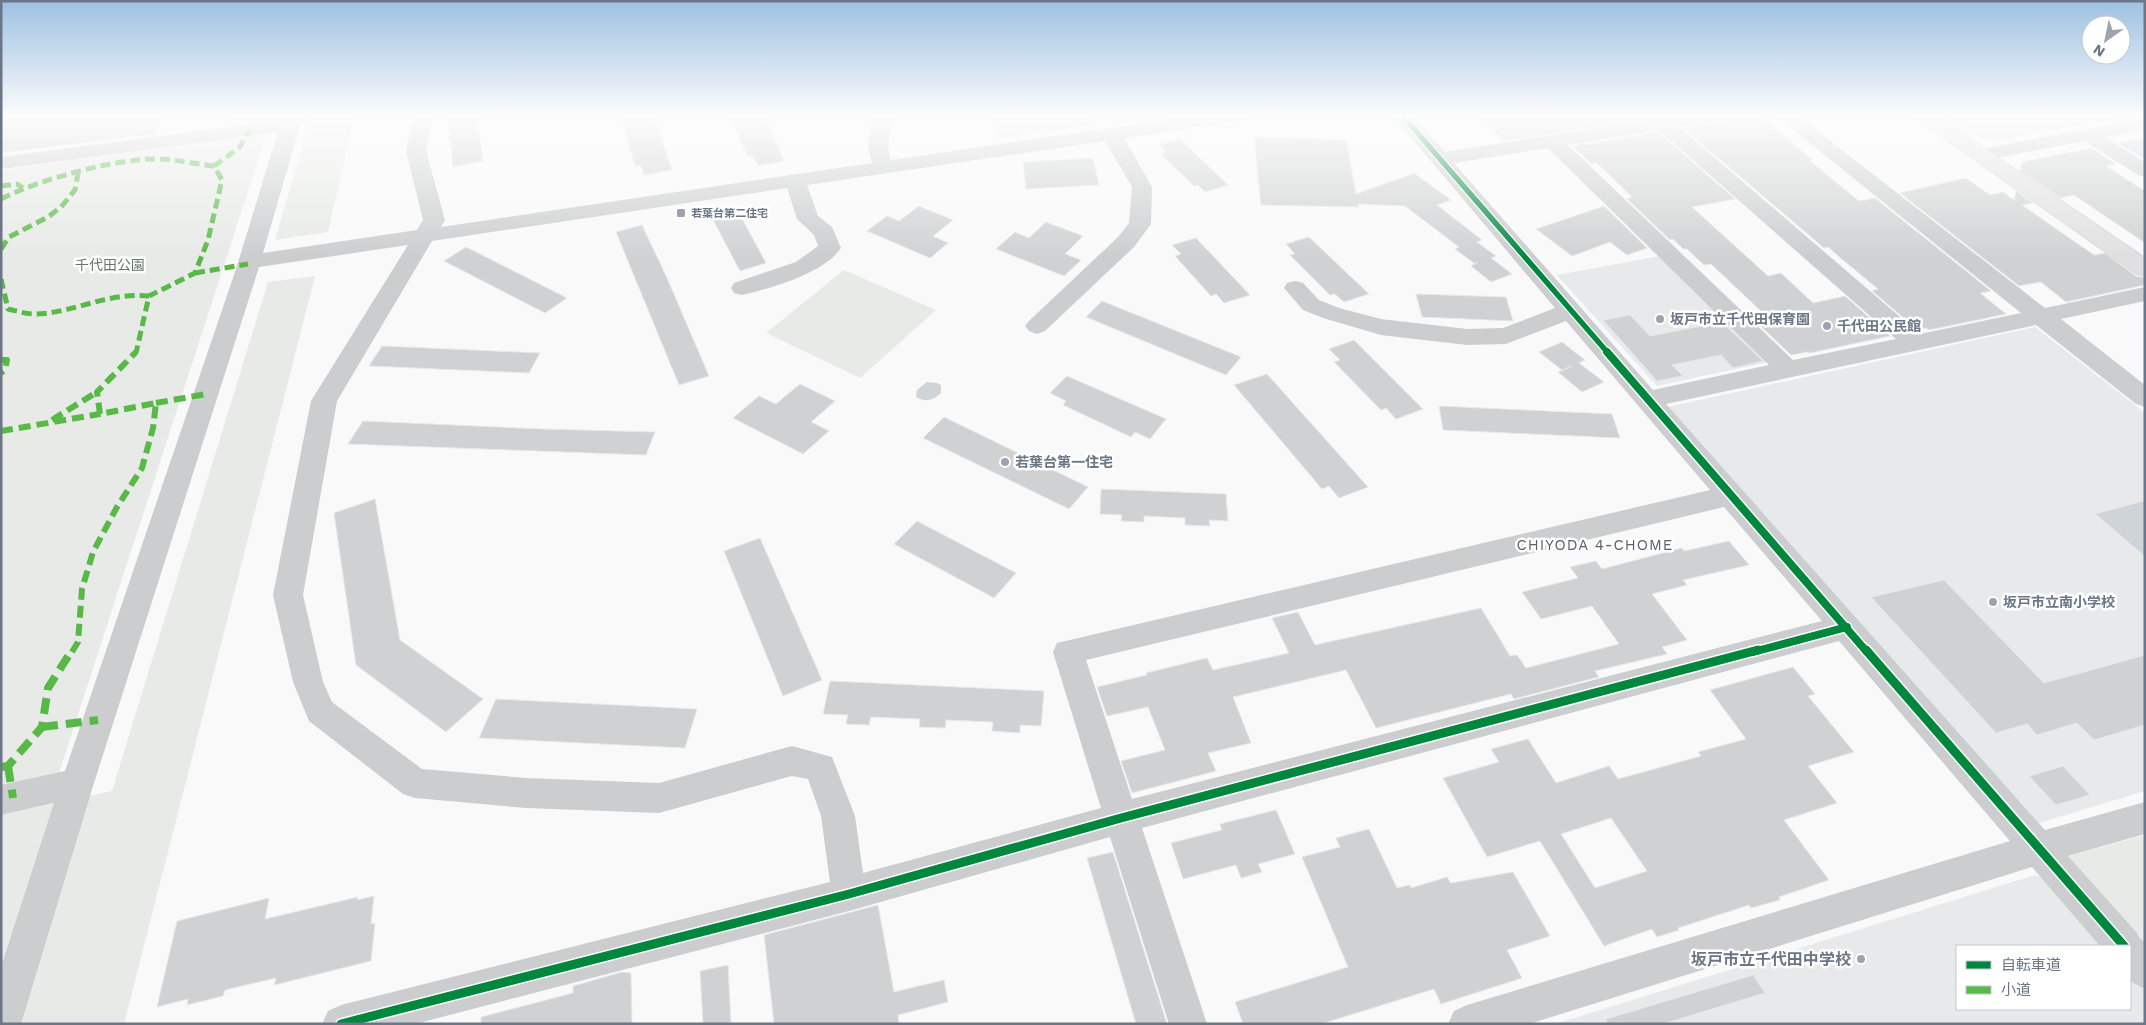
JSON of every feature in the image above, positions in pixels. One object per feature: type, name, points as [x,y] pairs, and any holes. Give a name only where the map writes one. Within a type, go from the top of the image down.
[{"type":"main road","points":[[1992,163],[2145,269]]},
{"type":"street","points":[[2,1024],[77,783],[249,262],[279,163]]},
{"type":"street","points":[[419,163],[434,220],[324,401],[288,596],[308,682],[320,711],[415,783],[526,793],[659,798],[792,761],[820,767],[838,816],[849,894]]},
{"type":"street","points":[[883,163],[884,167]]},
{"type":"street","points":[[249,262],[908,163]]},
{"type":"street","points":[[1037,326],[1126,242],[1140,224],[1142,187],[1130,163]]},
{"type":"street","points":[[1444,163],[1650,399],[1730,495],[2123,945]]},
{"type":"street","points":[[1576,163],[1787,369]]},
{"type":"street","points":[[1709,163],[1915,342]]},
{"type":"street","points":[[1846,163],[2145,398]]},
{"type":"street","points":[[2132,163],[2145,171]]},
{"type":"street","points":[[742,288],[804,267],[830,248],[824,232],[808,219],[796,180]]},
{"type":"street","points":[[1295,288],[1311,305],[1380,327],[1467,337],[1506,336],[1572,310]]},
{"type":"street","points":[[1650,399],[2145,294]]},
{"type":"street","points":[[1188,1024],[1068,652],[1730,495]]},
{"type":"street","points":[[341,1024],[849,894],[1122,818],[1847,627]]},
{"type":"street","points":[[1,800],[77,783]]},
{"type":"street","points":[[1467,1024],[2040,848],[2145,818]]},
{"type":"street","points":[[2131,954],[2145,971]]},
{"type":"shaded area","name":"坂戸市立千代田保育園","points":[[1660,256],[1768,362],[1657,386],[1557,275]]},
{"type":"shaded area","name":"坂戸市立南小学校","points":[[2035,327],[2145,413],[2145,791],[2039,823],[1668,407]]},
{"type":"shaded area","points":[[927,382],[941,385],[941,393],[930,400],[916,397],[917,390]]},
{"type":"shaded area","points":[[2145,501],[2145,556],[2096,514]]},
{"type":"shaded area","name":"坂戸市立千代田中学校","points":[[2035,875],[2053,882],[2107,945],[1956,945],[1956,1010],[2131,1010],[2131,972],[2145,989],[2145,1024],[1555,1024]]},
{"type":"green space","name":"千代田公園","points":[[53,163],[257,163],[58,776],[1,789],[1,170]]},
{"type":"green space","points":[[297,163],[344,163],[328,232],[275,240]]},
{"type":"green space","points":[[844,270],[936,310],[860,378],[766,333]]},
{"type":"green space","points":[[315,276],[124,1024],[1,1024],[1,815],[112,791],[268,282]]},
{"type":"green space","points":[[2145,835],[2145,951],[2063,858]]},
{"type":"building","points":[[453,163],[474,163],[453,167]]},
{"type":"building","points":[[634,163],[670,163],[672,170],[644,175],[641,165],[635,166]]},
{"type":"building","points":[[756,163],[774,163],[758,166]]},
{"type":"building","points":[[1023,163],[1094,163],[1099,185],[1026,189]]},
{"type":"building","points":[[1170,163],[1205,163],[1228,185],[1205,192],[1198,185],[1194,186]]},
{"type":"building","points":[[1257,163],[1350,163],[1356,194],[1414,173],[1451,200],[1437,205],[1482,240],[1477,242],[1496,256],[1491,258],[1512,274],[1491,282],[1471,266],[1475,264],[1455,249],[1459,247],[1405,206],[1358,204],[1359,207],[1261,205]]},
{"type":"building","points":[[1590,163],[1693,163],[1735,199],[1692,207],[1768,276],[1781,273],[1813,303],[1845,296],[1890,336],[1810,353],[1791,355],[1750,316],[1763,313],[1711,264],[1704,265],[1687,249],[1683,249],[1673,239],[1670,240],[1627,199],[1632,197],[1597,163]]},
{"type":"building","points":[[1724,163],[1812,163],[1859,201],[1875,198],[1991,291],[1980,293],[2006,314],[1929,330],[1926,328],[1918,330],[1872,291],[1878,289],[1828,247],[1824,248]]},
{"type":"building","points":[[2022,163],[2114,163],[2116,164],[2106,166],[2145,191],[2145,243],[2074,195],[2060,198],[2020,171]]},
{"type":"building","points":[[1966,178],[1990,195],[2003,192],[2014,200],[2016,191],[2033,203],[2022,205],[2094,255],[2105,253],[2136,276],[2145,278],[2145,285],[2066,302],[2041,282],[2019,286],[1900,193]]},
{"type":"building","points":[[919,206],[953,220],[933,236],[948,243],[930,258],[867,231],[887,216],[899,221]]},
{"type":"building","points":[[1604,206],[1647,248],[1627,255],[1610,242],[1572,256],[1536,229]]},
{"type":"building","points":[[738,211],[766,263],[740,271],[712,218]]},
{"type":"building","points":[[1046,222],[1083,236],[1065,254],[1081,260],[1064,276],[996,249],[1015,232],[1029,238]]},
{"type":"building","points":[[642,225],[709,376],[679,385],[616,232]]},
{"type":"building","points":[[1309,237],[1369,294],[1344,302],[1335,294],[1330,295],[1290,255],[1295,254],[1286,244]]},
{"type":"building","points":[[1196,238],[1250,295],[1224,303],[1216,294],[1211,296],[1175,256],[1181,254],[1172,245]]},
{"type":"building","points":[[466,247],[567,298],[545,313],[444,261]]},
{"type":"building","points":[[1416,294],[1506,297],[1513,321],[1422,317]]},
{"type":"building","points":[[1102,301],[1241,357],[1226,375],[1086,317]]},
{"type":"building","points":[[1630,315],[1650,336],[1722,322],[1763,361],[1733,368],[1721,355],[1672,365],[1683,376],[1657,381],[1603,320]]},
{"type":"building","points":[[1354,340],[1423,409],[1396,419],[1386,408],[1381,410],[1334,362],[1340,360],[1329,349]]},
{"type":"building","points":[[1562,342],[1585,360],[1579,363],[1604,382],[1582,392],[1558,372],[1572,366],[1562,370],[1539,352]]},
{"type":"building","points":[[382,346],[540,353],[529,373],[369,366]]},
{"type":"building","points":[[1267,374],[1368,487],[1339,498],[1329,486],[1322,489],[1234,385]]},
{"type":"building","points":[[1067,376],[1166,419],[1150,439],[1135,432],[1131,437],[1063,405],[1066,401],[1050,393]]},
{"type":"building","points":[[800,384],[835,401],[811,422],[829,431],[803,454],[733,418],[759,396],[776,404]]},
{"type":"building","points":[[1439,406],[1612,414],[1620,438],[1443,430]]},
{"type":"building","name":"若葉台第一住宅","points":[[944,417],[1088,487],[1069,509],[923,438]]},
{"type":"building","points":[[363,421],[655,432],[646,455],[348,444]]},
{"type":"building","points":[[1101,489],[1226,494],[1228,521],[1209,520],[1210,526],[1185,525],[1185,518],[1144,516],[1144,522],[1121,521],[1122,515],[1100,514]]},
{"type":"building","points":[[375,499],[400,640],[483,699],[446,732],[356,665],[334,513]]},
{"type":"building","points":[[917,521],[1016,573],[994,598],[894,544]]},
{"type":"building","points":[[760,538],[822,680],[783,696],[724,551]]},
{"type":"building","points":[[1729,541],[1749,565],[1683,580],[1687,585],[1652,594],[1687,640],[1662,647],[1667,654],[1595,671],[1599,677],[1514,699],[1511,694],[1376,728],[1346,670],[1233,697],[1251,743],[1208,753],[1216,771],[1132,793],[1121,761],[1165,750],[1148,707],[1107,716],[1097,687],[1207,658],[1213,670],[1289,653],[1272,618],[1298,612],[1315,645],[1481,608],[1510,656],[1517,655],[1526,668],[1619,644],[1592,606],[1541,619],[1522,592],[1578,578],[1570,567],[1596,561],[1602,569],[1682,548],[1684,551]]},
{"type":"building","points":[[1944,580],[2044,683],[2145,655],[2145,725],[2094,740],[2077,723],[2037,735],[2027,724],[1996,733],[1871,597]]},
{"type":"building","points":[[1793,667],[1815,694],[1808,696],[1854,752],[1808,766],[1837,803],[1784,820],[1829,880],[1779,897],[1780,900],[1751,908],[1749,905],[1678,928],[1679,930],[1657,937],[1652,929],[1604,946],[1540,841],[1487,857],[1443,778],[1499,762],[1491,749],[1528,739],[1556,783],[1609,766],[1618,779],[1701,756],[1698,752],[1746,739],[1710,690]],"holes":[[[1611,818],[1647,871],[1595,888],[1561,834]]]},
{"type":"building","points":[[830,681],[1044,691],[1041,726],[1020,725],[1020,733],[992,731],[993,722],[946,720],[945,728],[919,727],[920,719],[871,717],[869,725],[846,724],[848,715],[823,714]]},
{"type":"building","points":[[496,699],[697,709],[685,748],[479,738]]},
{"type":"building","points":[[2063,766],[2090,795],[2056,805],[2029,776]]},
{"type":"building","points":[[1276,810],[1295,854],[1258,864],[1262,872],[1241,878],[1236,865],[1183,879],[1171,843],[1222,830],[1220,824]]},
{"type":"building","points":[[1369,829],[1397,888],[1410,885],[1411,888],[1447,877],[1451,883],[1513,872],[1550,936],[1507,950],[1522,978],[1441,1004],[1434,989],[1321,1024],[1243,1024],[1235,1002],[1348,967],[1302,857],[1340,847],[1336,838]]},
{"type":"building","points":[[1113,852],[1167,1024],[1136,1024],[1087,858]]},
{"type":"building","points":[[374,896],[371,924],[375,923],[371,961],[274,985],[276,978],[225,990],[223,996],[187,1005],[188,999],[157,1007],[177,921],[269,898],[265,919],[358,897],[357,900]]},
{"type":"building","points":[[878,905],[894,992],[944,980],[948,1002],[898,1015],[899,1024],[774,1024],[764,935]]},
{"type":"building","points":[[728,965],[731,1024],[703,1024],[700,971]]},
{"type":"building","points":[[622,972],[631,973],[632,1024],[481,1024],[481,1017],[573,993],[573,986]]},
{"type":"building","points":[[1753,975],[1765,993],[1663,1024],[1607,1024],[1606,1019]]},
{"type":"marked path","points":[[1,199],[23,188],[110,164],[121,163]]},
{"type":"marked path","points":[[1,767],[8,766],[42,727],[48,688],[78,642],[82,589],[93,552],[117,507],[142,468],[153,428],[156,403],[100,414],[97,392],[136,353],[149,296],[195,273],[208,240],[222,180],[214,166],[189,163]]},
{"type":"marked path","points":[[214,166],[218,163]]},
{"type":"marked path","points":[[1,249],[9,237],[48,217],[61,207],[75,190],[78,173]]},
{"type":"marked path","points":[[1,186],[17,184],[23,188]]},
{"type":"marked path","points":[[195,273],[248,264]]},
{"type":"marked path","points":[[1,279],[8,309],[28,314],[64,309],[106,298],[134,295],[149,296]]},
{"type":"marked path","points":[[1,360],[7,360],[5,370],[1,373]]},
{"type":"marked path","points":[[52,420],[97,392]]},
{"type":"marked path","points":[[156,403],[206,394]]},
{"type":"marked path","points":[[1,431],[100,414]]},
{"type":"marked path","points":[[42,727],[98,720]]},
{"type":"marked path","points":[[8,766],[13,798]]},
{"type":"cycle path","points":[[1443,163],[1730,495],[2123,945]]},
{"type":"cycle path","points":[[341,1024],[849,894],[1121,818],[1847,627]]},
{"type":"place","name":"若葉台第二住宅","points":[[681,213]]},
{"type":"place","name":"坂戸市立千代田保育園","points":[[1660,319]]},
{"type":"place","name":"千代田公民館","points":[[1827,326]]},
{"type":"place","name":"若葉台第一住宅","points":[[1005,462]]},
{"type":"place","name":"坂戸市立南小学校","points":[[1993,602]]},
{"type":"place","name":"坂戸市立千代田中学校","points":[[1861,959]]},
{"type":"district","name":"CHIYODA 4-CHOME","points":[[1595,545]]}]
